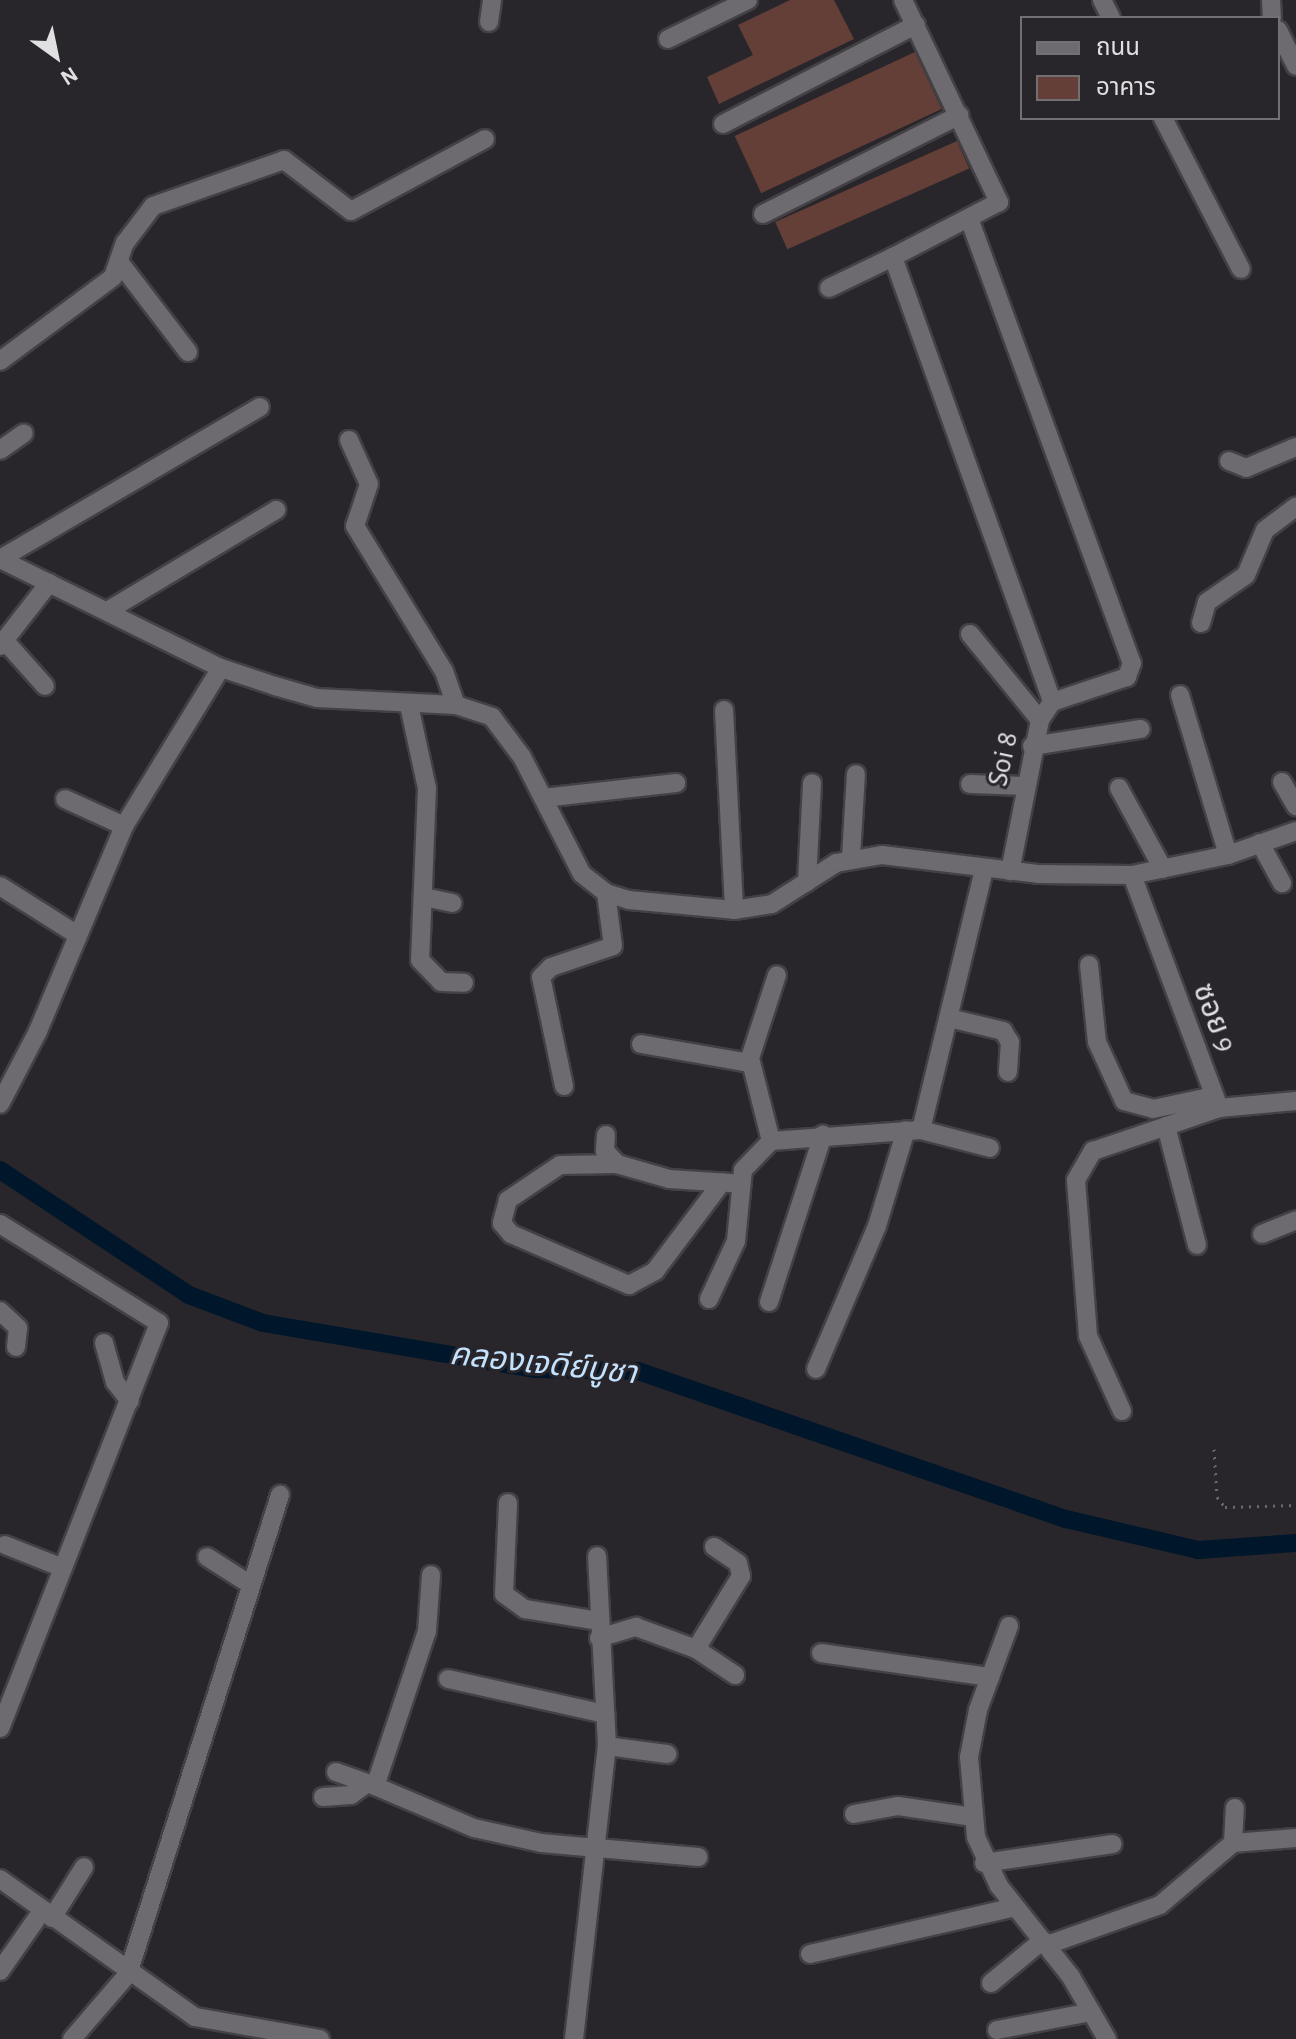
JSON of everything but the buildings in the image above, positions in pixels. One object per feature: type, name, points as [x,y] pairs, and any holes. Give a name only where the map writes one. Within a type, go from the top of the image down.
[{"type":"street","points":[[489,22],[492,0]]},
{"type":"street","points":[[668,39],[748,0]]},
{"type":"street","points":[[829,288],[970,221],[999,202],[903,0]]},
{"type":"street","points":[[723,124],[916,25]]},
{"type":"street","points":[[1280,34],[1296,66]]},
{"type":"street","points":[[763,214],[960,115]]},
{"type":"street","points":[[1164,120],[1241,269]]},
{"type":"street","points":[[0,361],[113,277],[125,243],[149,208],[264,162],[284,160],[351,211],[485,139]]},
{"type":"street","points":[[970,221],[1132,663],[1127,677],[1052,702],[1040,720]]},
{"type":"street","points":[[893,257],[1052,702]]},
{"type":"street","points":[[120,263],[188,352]]},
{"type":"street","points":[[0,580],[6,561],[260,407]]},
{"type":"street","points":[[0,450],[24,433]]},
{"type":"street","points":[[349,440],[369,484],[355,526],[444,671],[456,705]]},
{"type":"street","points":[[1229,461],[1246,468],[1296,447]]},
{"type":"street","points":[[1201,623],[1207,602],[1246,575],[1265,530],[1296,507]]},
{"type":"street","points":[[109,610],[276,510]]},
{"type":"street","points":[[6,561],[221,668],[317,698],[456,705],[501,725],[582,874],[606,893],[734,910],[772,904],[851,857],[882,855],[984,869],[1132,875],[1228,855],[1296,831]]},
{"type":"street","points":[[45,686],[2,643],[49,583]]},
{"type":"street","name":"Soi 8","points":[[970,634],[1040,720],[1032,746],[1010,871]]},
{"type":"street","points":[[0,1104],[38,1031],[76,934],[124,826],[221,668]]},
{"type":"street","points":[[1180,695],[1228,855]]},
{"type":"street","points":[[409,705],[427,788],[420,960],[441,982],[464,983]]},
{"type":"street","points":[[724,710],[734,910]]},
{"type":"street","points":[[1032,746],[1141,729]]},
{"type":"street","points":[[851,857],[856,774]]},
{"type":"street","points":[[1282,782],[1296,806]]},
{"type":"street","points":[[543,798],[676,783]]},
{"type":"street","points":[[807,882],[812,783]]},
{"type":"street","points":[[970,784],[1025,786]]},
{"type":"street","points":[[1119,788],[1163,869]]},
{"type":"street","points":[[65,799],[124,826]]},
{"type":"street","points":[[1260,843],[1282,883]]},
{"type":"street","points":[[816,1369],[877,1226],[913,1130],[949,1018],[984,869]]},
{"type":"street","name":"ซอย 9","points":[[1132,875],[1217,1102]]},
{"type":"street","points":[[0,886],[76,934]]},
{"type":"street","points":[[564,1086],[541,977],[551,967],[613,946],[606,893]]},
{"type":"street","points":[[424,897],[452,903]]},
{"type":"street","points":[[1089,965],[1097,1042],[1124,1101],[1153,1109],[1217,1102],[1296,1101]]},
{"type":"street","points":[[771,1141],[750,1063],[777,975]]},
{"type":"street","points":[[949,1018],[1003,1031],[1010,1042],[1008,1072]]},
{"type":"street","points":[[641,1044],[750,1063]]},
{"type":"street","points":[[1122,1411],[1088,1336],[1076,1180],[1093,1151],[1166,1126],[1217,1102]]},
{"type":"street","points":[[1166,1126],[1197,1245]]},
{"type":"street","points":[[709,1299],[736,1241],[742,1183],[752,1156],[771,1141],[913,1130],[990,1148]]},
{"type":"street","points":[[606,1135],[605,1151],[617,1164]]},
{"type":"street","points":[[769,1302],[823,1135]]},
{"type":"street","points":[[722,1182],[655,1271],[629,1285],[511,1234],[502,1223],[508,1200],[560,1165],[617,1164],[669,1179],[742,1183]]},
{"type":"street","points":[[1262,1234],[1296,1220]]},
{"type":"street","points":[[0,1224],[154,1315],[159,1334],[0,1728]]},
{"type":"street","points":[[0,1311],[18,1328],[16,1347]]},
{"type":"street","points":[[104,1343],[115,1382],[130,1401]]},
{"type":"street","points":[[72,2039],[128,1974],[280,1495]]},
{"type":"street","points":[[508,1503],[504,1594],[525,1609],[598,1630],[636,1627],[696,1649],[735,1675]]},
{"type":"street","points":[[5,1545],[63,1568]]},
{"type":"street","points":[[696,1649],[741,1576],[738,1563],[714,1547]]},
{"type":"street","points":[[574,2039],[598,1851],[607,1746],[598,1630],[597,1556]]},
{"type":"street","points":[[207,1557],[251,1585]]},
{"type":"street","points":[[323,1797],[351,1795],[371,1785],[427,1631],[431,1575]]},
{"type":"street","points":[[1009,1626],[990,1677],[969,1757],[973,1817],[984,1863],[1045,1943],[1107,2039]]},
{"type":"street","points":[[821,1653],[990,1677]]},
{"type":"street","points":[[448,1679],[605,1714]]},
{"type":"street","points":[[607,1746],[667,1754]]},
{"type":"street","points":[[336,1772],[474,1828],[598,1851],[698,1857]]},
{"type":"street","points":[[854,1814],[898,1806],[973,1817]]},
{"type":"street","points":[[1233,1843],[1235,1808]]},
{"type":"street","points":[[991,1983],[1045,1943],[1160,1905],[1233,1843],[1296,1838]]},
{"type":"street","points":[[984,1863],[1113,1844]]},
{"type":"street","points":[[0,1971],[84,1867]]},
{"type":"street","points":[[0,1879],[128,1974],[195,2017],[320,2039]]},
{"type":"street","points":[[810,1954],[1015,1907]]},
{"type":"street","points":[[997,2030],[1091,2012]]},
{"type":"path","points":[[1214,1449],[1217,1497],[1225,1507],[1296,1505]]},
{"type":"waterway","name":"คลองเจดีย์บูชา","points":[[0,1170],[189,1295],[263,1323],[535,1369],[638,1371],[1066,1519],[1198,1550],[1296,1543]]}]
